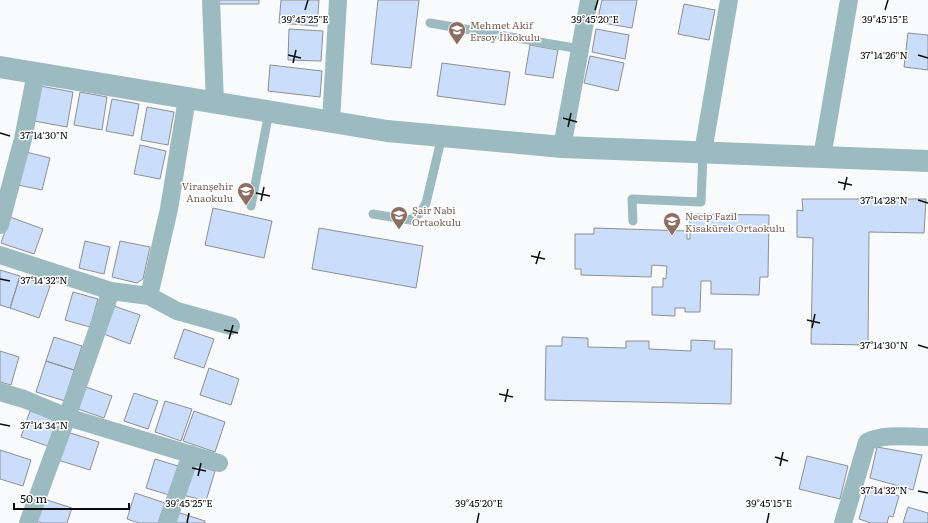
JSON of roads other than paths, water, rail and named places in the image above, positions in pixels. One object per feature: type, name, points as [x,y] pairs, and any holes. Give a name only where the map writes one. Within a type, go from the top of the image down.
[{"type":"street","points":[[210,0],[215,102]]},
{"type":"street","points":[[331,122],[338,0]]},
{"type":"street","points":[[562,147],[589,0]]},
{"type":"street","points":[[703,152],[729,0]]},
{"type":"street","points":[[822,157],[849,0]]},
{"type":"street","points":[[0,67],[387,131],[562,147],[822,157],[928,159]]},
{"type":"street","points":[[0,224],[23,139],[36,73]]},
{"type":"street","points":[[149,296],[169,209],[187,98]]},
{"type":"street","points":[[0,255],[112,291],[149,296],[177,312],[231,326]]},
{"type":"street","points":[[28,523],[112,291]]},
{"type":"street","points":[[0,392],[24,399],[67,417],[219,463]]},
{"type":"street","points":[[843,523],[867,442],[875,438],[883,437],[928,438]]},
{"type":"street","points":[[167,523],[191,454]]},
{"type":"lane","points":[[430,23],[580,49]]},
{"type":"lane","points":[[251,206],[269,112]]},
{"type":"lane","points":[[373,214],[410,220],[421,212],[426,203],[442,136]]},
{"type":"lane","points":[[633,222],[632,199],[701,202],[703,152]]},
{"type":"place","name":"Mehmet Akif Ersoy İlkokulu","points":[[457,45]]},
{"type":"place","name":"Viranşehir Anaokulu","points":[[246,206]]},
{"type":"place","name":"Şair Nabi Ortaokulu","points":[[399,230]]},
{"type":"place","name":"Necip Fazil Kisakürek Ortaokulu","points":[[672,236]]}]
